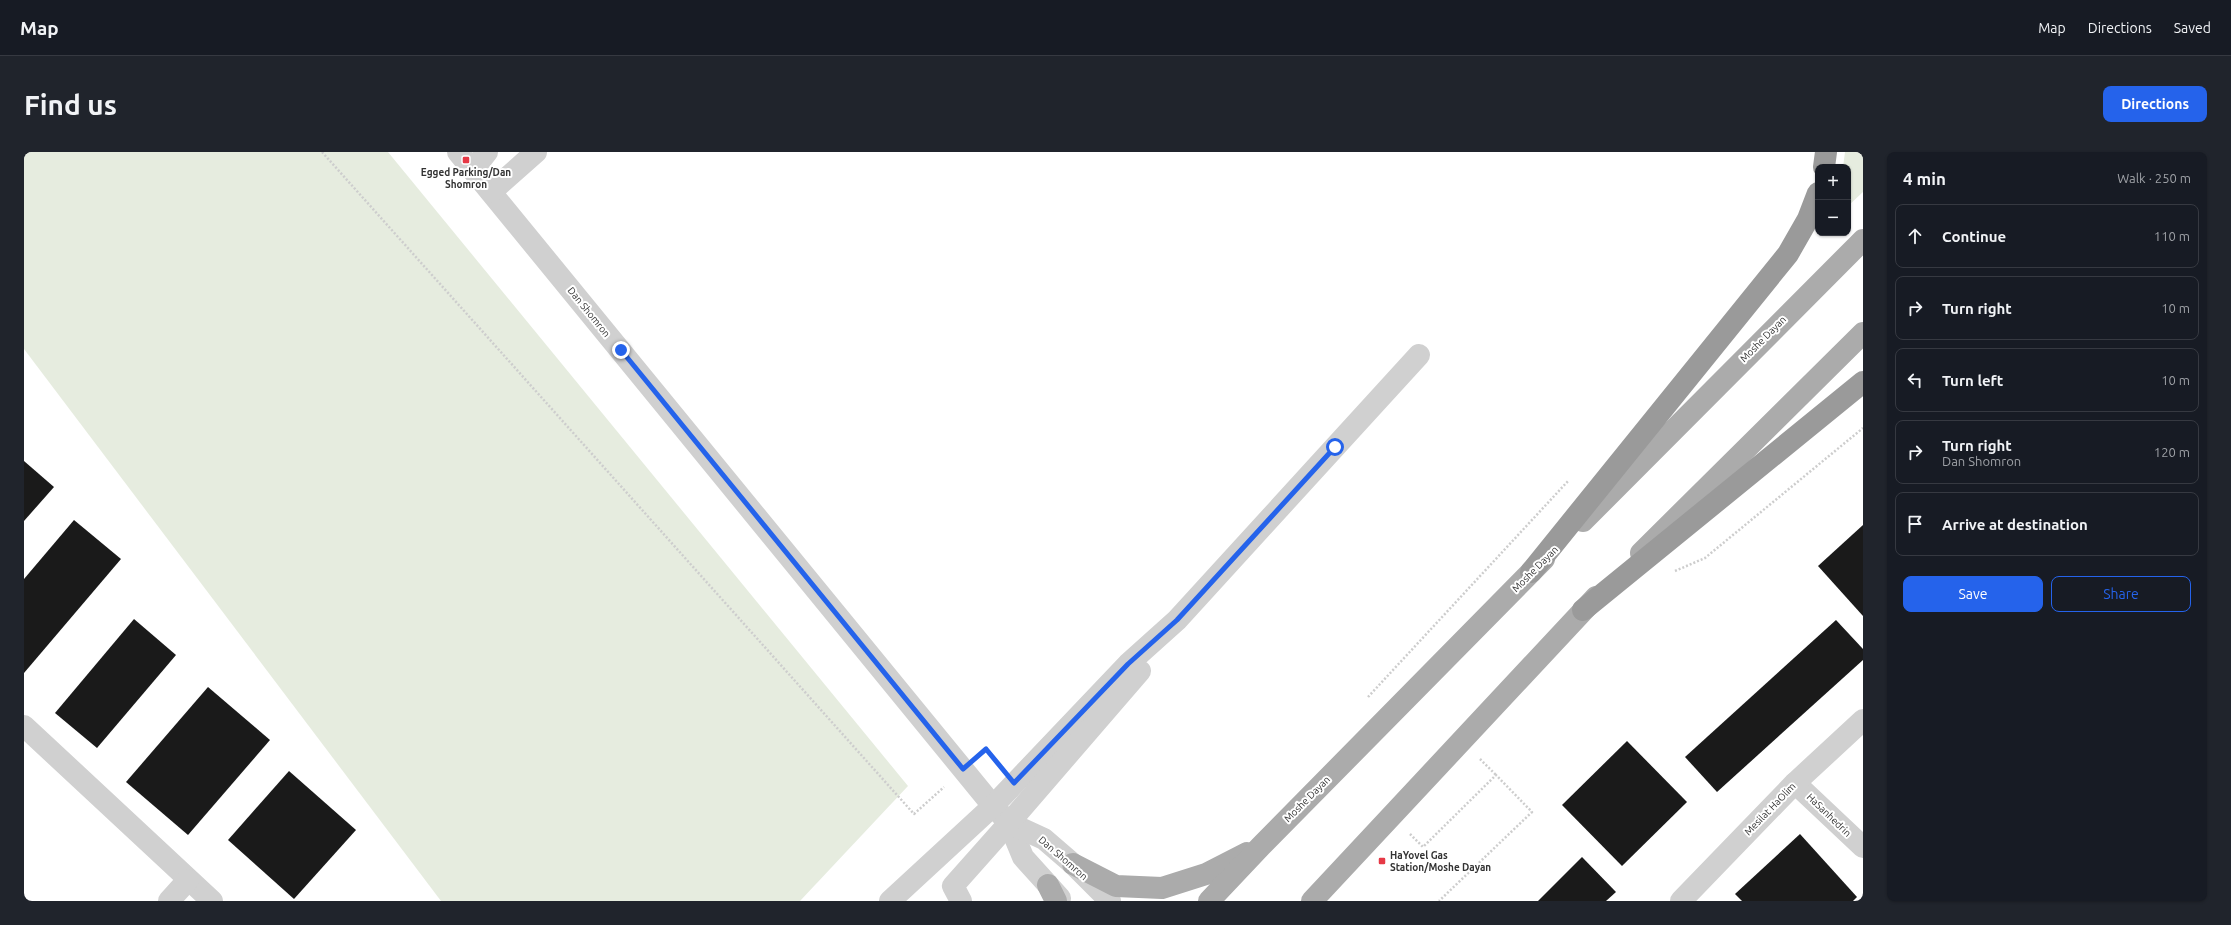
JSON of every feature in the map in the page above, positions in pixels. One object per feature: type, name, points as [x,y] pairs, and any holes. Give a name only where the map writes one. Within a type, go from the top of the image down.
[{"type":"highway","points":[[1824,164],[1826,152]]},
{"type":"highway","points":[[1531,572],[1788,254],[1808,219],[1815,200]]},
{"type":"highway","points":[[1583,610],[1863,382]]},
{"type":"main road","name":"Moshe Dayan","points":[[1209,901],[1261,846],[1531,572],[1863,240]]},
{"type":"main road","points":[[1312,901],[1583,610],[1863,333]]},
{"type":"main road","points":[[1073,864],[1116,886],[1162,888],[1206,874],[1261,846]]},
{"type":"street","name":"Dan Shomron","points":[[458,152],[993,806],[1010,824],[1024,858],[1052,893],[1063,901]]},
{"type":"street","points":[[473,170],[487,152]]},
{"type":"street","points":[[491,192],[536,152]]},
{"type":"street","points":[[890,901],[993,806],[1128,664],[1177,620],[1419,355]]},
{"type":"street","points":[[961,901],[953,886],[1010,824],[1138,674],[1177,620]]},
{"type":"street","name":"Mesilat HaOlim","points":[[1681,901],[1795,783],[1863,720]]},
{"type":"street","points":[[24,726],[212,901]]},
{"type":"street","name":"HaSanhedrin","points":[[1795,783],[1863,847]]},
{"type":"street","name":"Dan Shomron","points":[[1010,824],[1044,839],[1073,864],[1110,901]]},
{"type":"street","points":[[169,901],[188,880]]},
{"type":"path","points":[[322,152],[914,814],[986,749],[1014,783]]},
{"type":"path","points":[[1669,574],[1705,558],[1863,428]]},
{"type":"path","points":[[1363,702],[1574,475]]},
{"type":"path","points":[[1392,816],[1423,847],[1496,775],[1532,812],[1439,901]]},
{"type":"shaded area","points":[[24,152],[388,152],[908,786],[800,901],[441,901],[24,349]]},
{"type":"shaded area","points":[[1845,152],[1863,152],[1863,192],[1851,203],[1851,164],[1843,164]]},
{"type":"building","points":[[24,461],[54,487],[24,521]]},
{"type":"building","points":[[74,520],[121,559],[24,673],[24,579]]},
{"type":"building","points":[[1863,525],[1863,616],[1818,566]]},
{"type":"building","points":[[134,619],[176,655],[97,748],[55,713]]},
{"type":"building","points":[[1836,620],[1863,649],[1863,660],[1717,792],[1685,757]]},
{"type":"building","points":[[208,687],[270,740],[188,835],[126,782]]},
{"type":"building","points":[[1627,741],[1687,802],[1622,866],[1562,805]]},
{"type":"building","points":[[289,771],[356,830],[294,899],[228,840]]},
{"type":"building","points":[[1800,834],[1857,897],[1853,901],[1742,901],[1735,894]]},
{"type":"building","points":[[1582,857],[1616,892],[1606,901],[1538,901]]},
{"type":"place","name":"Egged Parking/Dan Shomron","points":[[466,160]]},
{"type":"place","name":"HaYovel Gas Station/Moshe Dayan","points":[[1382,861]]},
{"type":"route","points":[[621,350],[963,769],[986,749],[1014,783],[1128,664],[1177,620],[1335,447]]}]
